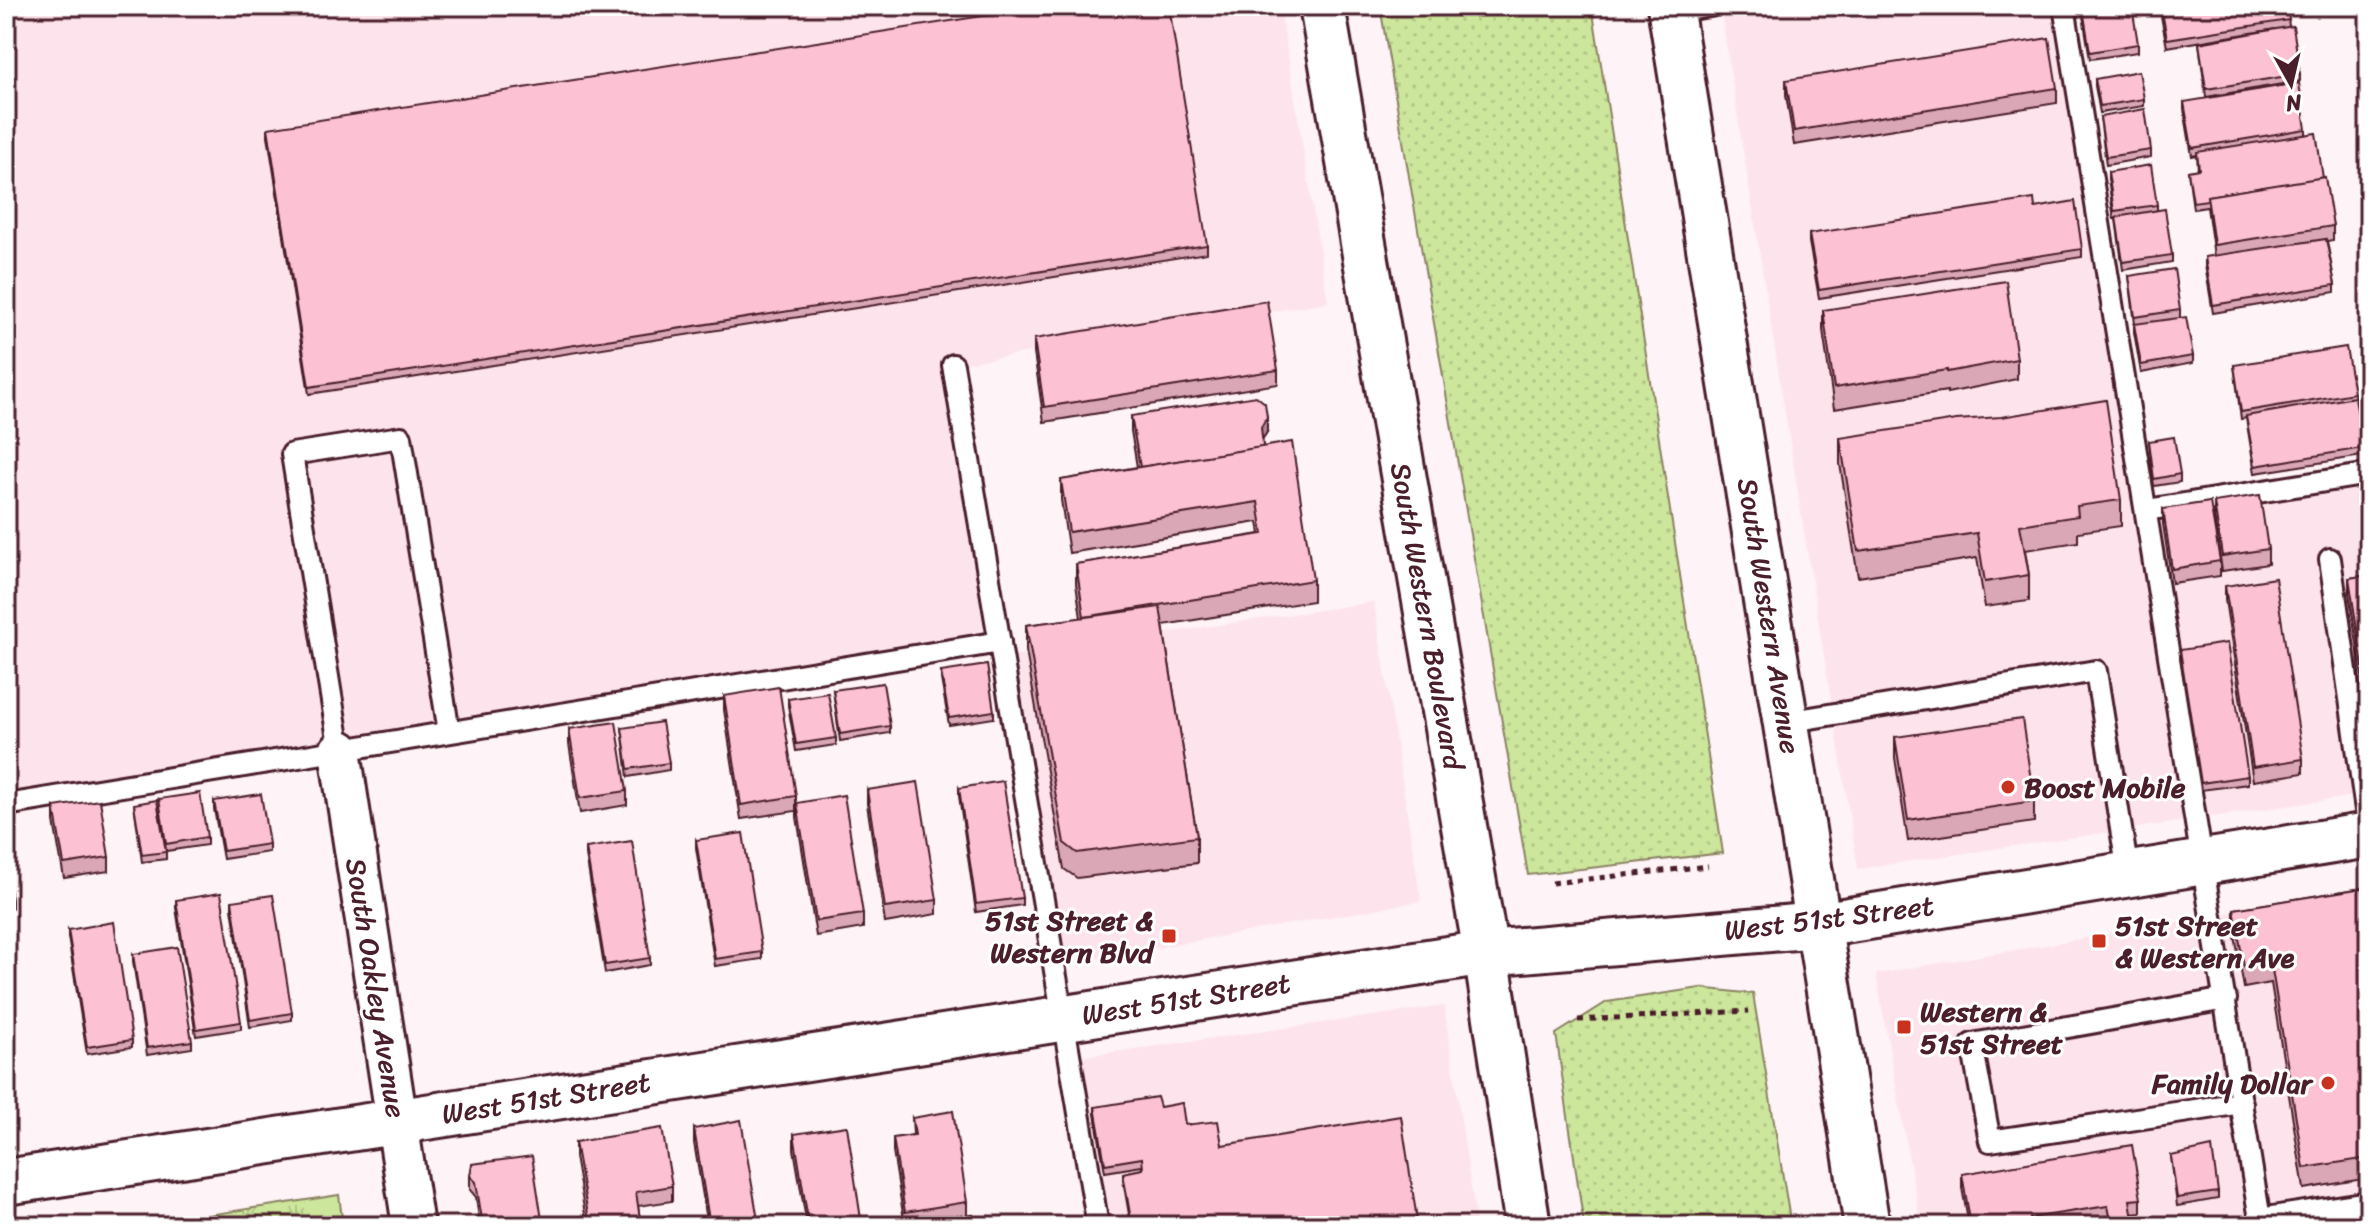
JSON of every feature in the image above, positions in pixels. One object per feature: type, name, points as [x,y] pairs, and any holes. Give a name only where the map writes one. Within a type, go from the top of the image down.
[{"type":"street","name":"South Western Boulevard","points":[[1322,6],[1486,953],[1528,1226]]},
{"type":"street","name":"South Western Avenue","points":[[1684,8],[1786,722],[1867,1226]]},
{"type":"street","name":"South Oakley Avenue","points":[[340,751],[413,1226]]},
{"type":"street","name":"West 51st Street","points":[[6,1182],[1486,953],[1819,925],[2369,833]]},
{"type":"lane","points":[[2064,6],[2261,1223],[2369,1202]]},
{"type":"lane","points":[[953,365],[1098,1226]]},
{"type":"lane","points":[[340,751],[292,454],[401,437],[449,732]]},
{"type":"lane","points":[[2147,510],[2369,474]]},
{"type":"lane","points":[[2330,559],[2369,833]]},
{"type":"lane","points":[[6,805],[1000,642]]},
{"type":"lane","points":[[1786,722],[2096,671],[2128,873]]},
{"type":"lane","points":[[2226,999],[1972,1044],[1990,1141],[2242,1103]]},
{"type":"path","points":[[1552,883],[1708,866]]},
{"type":"path","points":[[1578,1020],[1749,1011]]},
{"type":"shaded area","points":[[6,6],[1280,6],[1328,302],[954,365],[1000,642],[6,805]]},
{"type":"shaded area","points":[[1720,6],[2064,6],[2147,510],[2369,474],[2369,794],[1858,869]]},
{"type":"shaded area","points":[[1374,602],[1421,901],[1054,966],[1003,657]]},
{"type":"shaded area","points":[[2369,889],[2369,1202],[2261,1226],[1921,1226],[1876,974]]},
{"type":"shaded area","points":[[1444,1006],[1477,1226],[1098,1226],[1070,1058]]},
{"type":"green space","points":[[1380,6],[1592,6],[1723,853],[1528,875]]},
{"type":"green space","points":[[1700,988],[1753,994],[1791,1226],[1584,1226],[1556,1034],[1607,1002]]},
{"type":"green space","points":[[339,1195],[343,1226],[137,1226]]},
{"type":"building","points":[[1046,6],[1169,6],[1207,245],[309,387],[268,128]]},
{"type":"building","points":[[2132,6],[2138,44],[2090,52],[2083,9]]},
{"type":"building","points":[[2161,6],[2287,6],[2289,20],[2167,39]]},
{"type":"building","points":[[2293,26],[2300,74],[2206,89],[2199,43]]},
{"type":"building","points":[[2049,38],[2057,88],[1794,131],[1786,80]]},
{"type":"building","points":[[2139,71],[2144,99],[2100,106],[2095,79]]},
{"type":"building","points":[[2299,83],[2306,129],[2192,148],[2184,102]]},
{"type":"building","points":[[2145,109],[2151,150],[2106,157],[2100,117]]},
{"type":"building","points":[[2316,133],[2323,178],[2207,196],[2208,200],[2193,202],[2188,171],[2199,169],[2197,152]]},
{"type":"building","points":[[2151,165],[2157,205],[2114,211],[2108,172]]},
{"type":"building","points":[[2325,177],[2333,226],[2214,245],[2207,196]]},
{"type":"building","points":[[2034,199],[2035,208],[2075,201],[2082,249],[1819,290],[1809,234]]},
{"type":"building","points":[[2165,209],[2172,255],[2123,262],[2116,217]]},
{"type":"building","points":[[2326,239],[2335,285],[2213,305],[2205,257]]},
{"type":"building","points":[[2174,269],[2180,310],[2135,317],[2129,276]]},
{"type":"building","points":[[2006,281],[2017,359],[1834,388],[1823,310]]},
{"type":"building","points":[[1267,301],[1278,370],[1044,407],[1034,339]]},
{"type":"building","points":[[2186,317],[2193,356],[2141,365],[2134,324]]},
{"type":"building","points":[[2346,347],[2354,393],[2241,412],[2234,365]]},
{"type":"building","points":[[1256,396],[1265,403],[1267,417],[1261,427],[1263,447],[1140,467],[1131,416]]},
{"type":"building","points":[[2355,397],[2363,448],[2255,466],[2246,416]]},
{"type":"building","points":[[2106,400],[2121,500],[2077,506],[2078,516],[2020,525],[2029,575],[1985,582],[1977,533],[1858,551],[1840,438]]},
{"type":"building","points":[[2174,437],[2180,474],[2154,479],[2149,441]]},
{"type":"building","points":[[1292,442],[1313,580],[1084,617],[1076,564],[1263,534],[1258,502],[1069,532],[1061,480]]},
{"type":"building","points":[[2260,495],[2268,549],[2222,556],[2214,502]]},
{"type":"building","points":[[2210,502],[2220,561],[2172,569],[2163,509]]},
{"type":"building","points":[[2369,575],[2369,667],[2363,667],[2349,578]]},
{"type":"building","points":[[2275,578],[2303,759],[2253,767],[2225,586]]},
{"type":"building","points":[[1160,607],[1197,837],[1077,853],[1064,843],[1026,625]]},
{"type":"building","points":[[2227,643],[2248,776],[2201,783],[2180,650]]},
{"type":"building","points":[[987,665],[994,711],[949,718],[941,672]]},
{"type":"building","points":[[883,683],[890,726],[840,734],[833,690]]},
{"type":"building","points":[[779,687],[796,796],[741,805],[724,696]]},
{"type":"building","points":[[828,693],[836,738],[796,744],[788,699]]},
{"type":"building","points":[[2022,719],[2034,801],[1908,820],[1895,737]]},
{"type":"building","points":[[616,722],[627,791],[580,798],[569,729]]},
{"type":"building","points":[[662,722],[669,763],[628,769],[622,728]]},
{"type":"building","points":[[1003,781],[1022,898],[976,904],[959,788]]},
{"type":"building","points":[[918,782],[937,900],[885,908],[867,790]]},
{"type":"building","points":[[200,793],[207,837],[166,844],[159,799]]},
{"type":"building","points":[[261,794],[269,844],[223,851],[214,801]]},
{"type":"building","points":[[844,795],[863,914],[816,921],[797,803]]},
{"type":"building","points":[[100,800],[109,857],[64,864],[54,807]]},
{"type":"building","points":[[157,800],[166,852],[142,855],[134,804]]},
{"type":"building","points":[[743,833],[762,952],[715,959],[696,840]]},
{"type":"building","points":[[632,841],[650,958],[605,965],[586,848]]},
{"type":"building","points":[[6,862],[12,901],[6,902]]},
{"type":"building","name":"Family Dollar","points":[[2369,887],[2369,1158],[2304,1168],[2271,963],[2244,967],[2234,909]]},
{"type":"building","points":[[221,893],[241,1022],[196,1029],[176,900]]},
{"type":"building","points":[[273,895],[292,1013],[250,1020],[232,901]]},
{"type":"building","points":[[114,922],[132,1040],[87,1047],[68,930]]},
{"type":"building","points":[[177,947],[192,1041],[147,1048],[133,954]]},
{"type":"building","points":[[1157,1097],[1160,1107],[1182,1103],[1185,1125],[1218,1121],[1222,1145],[1401,1116],[1418,1226],[1132,1226],[1123,1173],[1143,1169],[1142,1158],[1105,1164],[1095,1107]]},
{"type":"building","points":[[953,1111],[967,1202],[905,1212],[893,1138],[915,1135],[912,1118]]},
{"type":"building","points":[[741,1120],[759,1226],[710,1226],[694,1129]]},
{"type":"building","points":[[847,1126],[862,1226],[809,1226],[794,1134]]},
{"type":"building","points":[[662,1128],[672,1186],[636,1192],[641,1226],[590,1226],[575,1142]]},
{"type":"building","points":[[2132,1145],[2141,1199],[2130,1200],[2134,1226],[2112,1226],[2108,1206],[2030,1218],[2032,1226],[1971,1226],[1962,1174]]},
{"type":"building","points":[[2212,1147],[2218,1192],[2177,1198],[2171,1156]]},
{"type":"building","points":[[532,1156],[543,1226],[483,1226],[476,1182],[470,1176],[472,1164]]},
{"type":"building","points":[[973,1215],[975,1226],[930,1226],[929,1222]]},
{"type":"building","points":[[2318,1218],[2319,1226],[2272,1225]]},
{"type":"place","name":"Boost Mobile","points":[[2008,787]]},
{"type":"place","name":"51st Street & Western Blvd","points":[[1169,936]]},
{"type":"place","name":"51st Street & Western Ave","points":[[2099,941]]},
{"type":"place","name":"Western & 51st Street","points":[[1904,1027]]},
{"type":"place","name":"Family Dollar","points":[[2328,1083]]}]
